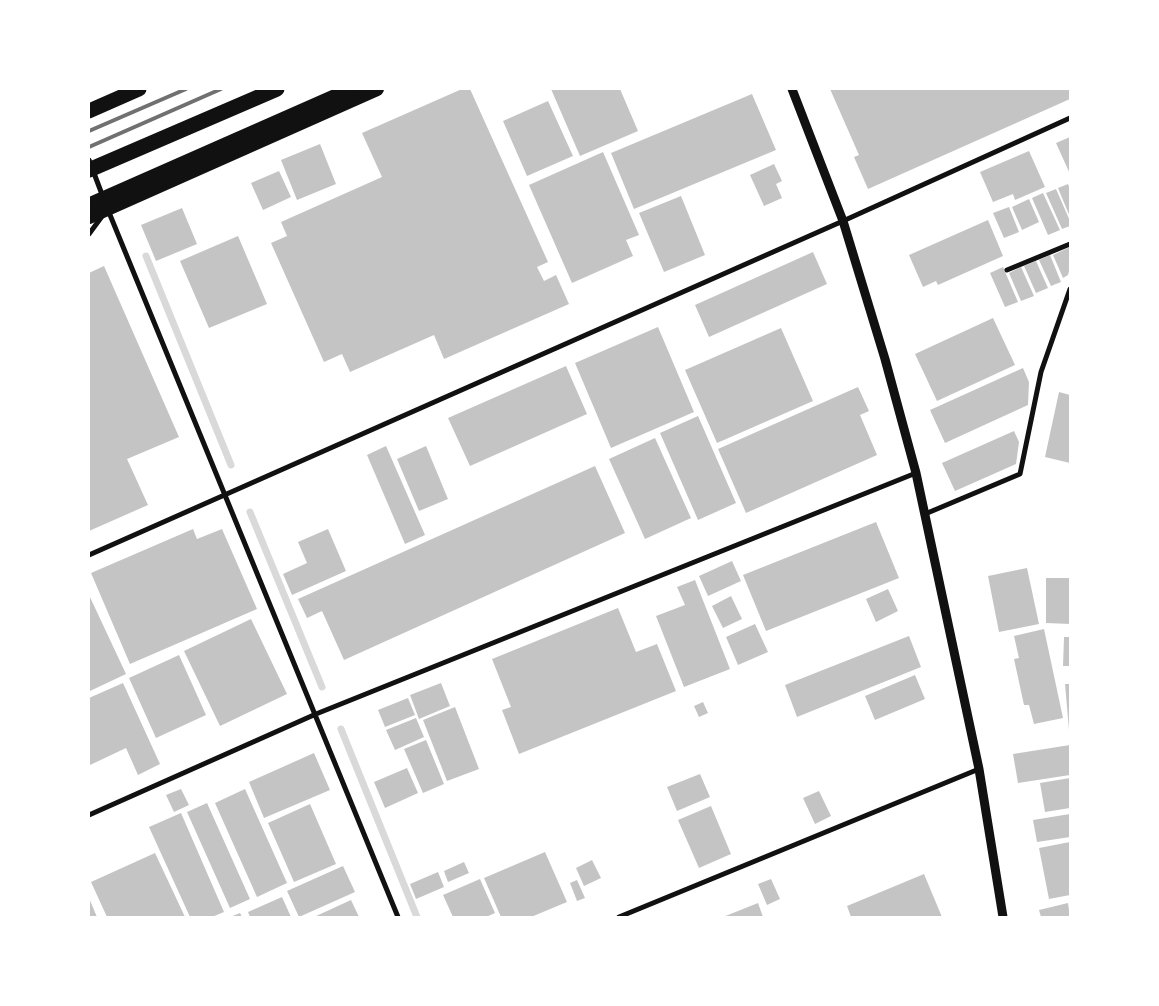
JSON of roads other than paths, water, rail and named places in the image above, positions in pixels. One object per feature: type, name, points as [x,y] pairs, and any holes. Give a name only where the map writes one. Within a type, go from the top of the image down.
[{"type":"highway","points":[[89,111],[139,89]]},
{"type":"highway","points":[[89,170],[277,89]]},
{"type":"highway","points":[[89,205],[352,89]]},
{"type":"highway","points":[[89,217],[377,89]]},
{"type":"street","points":[[792,89],[843,221],[885,359],[916,473],[979,769],[1003,917]]},
{"type":"street","points":[[89,555],[843,221],[1070,118]]},
{"type":"street","points":[[89,160],[398,917]]},
{"type":"street","points":[[89,234],[108,209]]},
{"type":"street","points":[[1007,270],[1070,244]]},
{"type":"street","points":[[925,514],[1020,474],[1041,372],[1070,289]]},
{"type":"street","points":[[89,815],[316,714],[916,473]]},
{"type":"street","points":[[619,917],[979,769]]},
{"type":"waterway","points":[[146,256],[231,465]]},
{"type":"waterway","points":[[250,512],[322,687]]},
{"type":"waterway","points":[[341,729],[417,917]]},
{"type":"railway","points":[[89,131],[186,89]]},
{"type":"railway","points":[[89,147],[221,89]]}]
